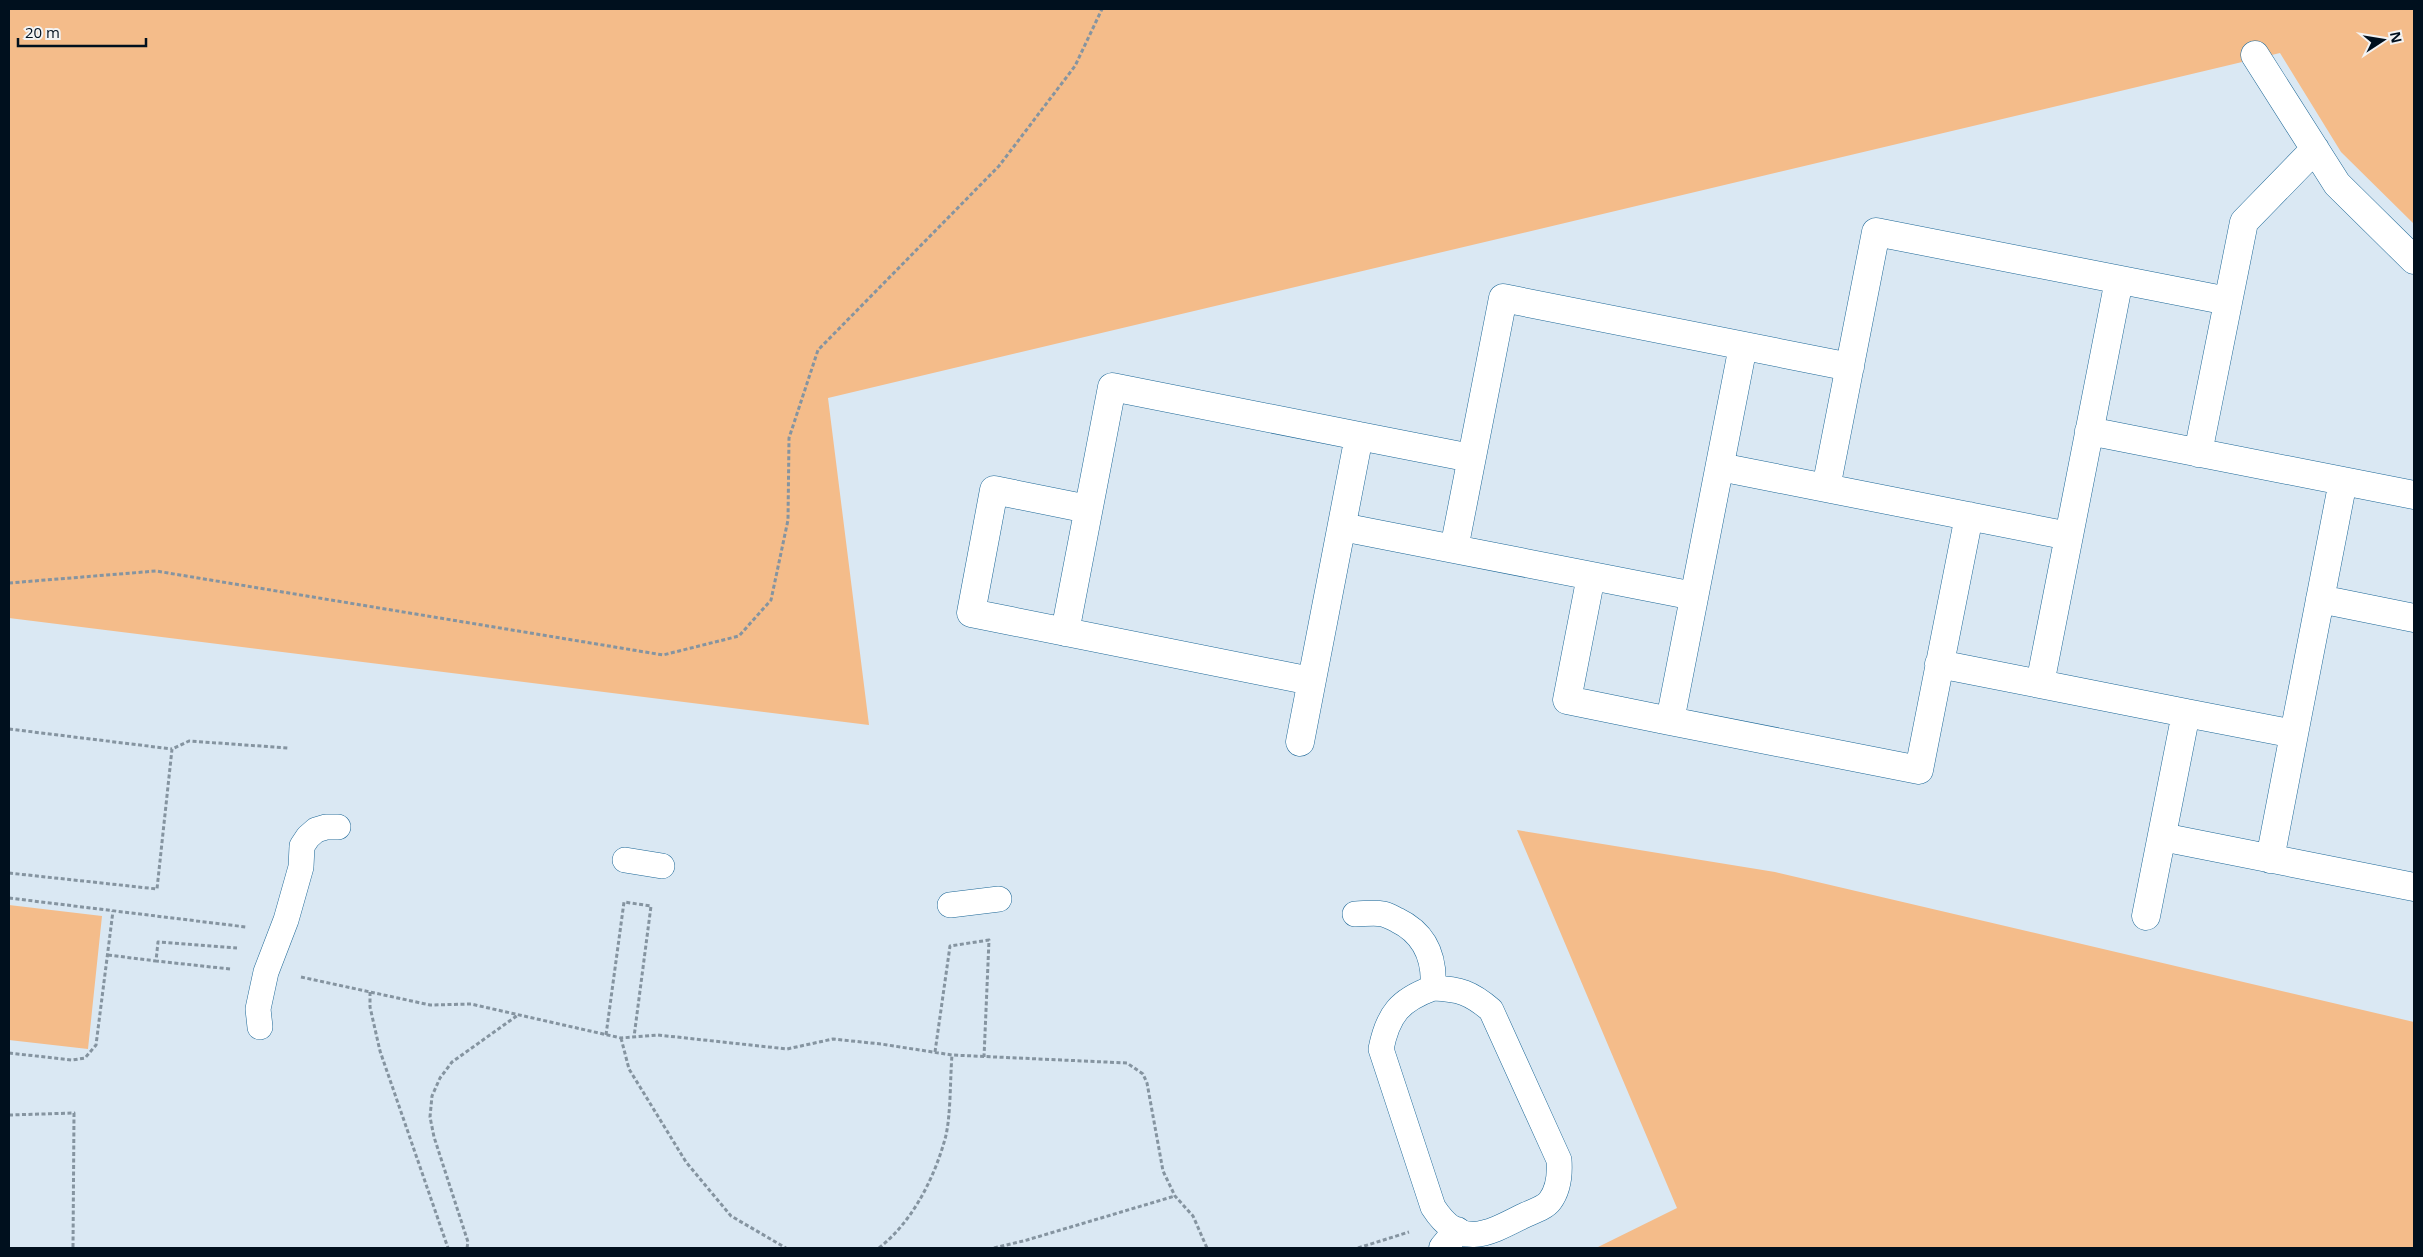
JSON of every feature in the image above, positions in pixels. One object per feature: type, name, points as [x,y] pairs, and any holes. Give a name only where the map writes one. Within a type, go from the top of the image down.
[{"type":"street","points":[[2255,55],[2337,184],[2414,260]]},
{"type":"street","points":[[2198,453],[2244,222],[2315,149]]},
{"type":"street","points":[[1826,488],[1876,232],[2228,301]]},
{"type":"street","points":[[2040,684],[2119,280]]},
{"type":"street","points":[[1454,549],[1502,298],[1850,367]]},
{"type":"street","points":[[1670,721],[1743,346]]},
{"type":"street","points":[[1065,632],[1112,387],[1471,458]]},
{"type":"street","points":[[2089,431],[2414,495]]},
{"type":"street","points":[[1300,742],[1359,436]]},
{"type":"street","points":[[1720,467],[2069,536]]},
{"type":"street","points":[[2270,858],[2343,481]]},
{"type":"street","points":[[1088,509],[994,490],[970,613],[1311,681]]},
{"type":"street","points":[[1591,576],[1567,700],[1919,770],[1968,516]]},
{"type":"street","points":[[1342,527],[1694,596]]},
{"type":"street","points":[[2320,599],[2414,618]]},
{"type":"street","points":[[1939,664],[2294,734]]},
{"type":"street","points":[[2146,916],[2186,713]]},
{"type":"street","points":[[2162,837],[2414,887]]},
{"type":"lane","points":[[260,1027],[258,1009],[266,972],[286,920],[301,867],[302,846],[316,830],[326,827],[338,828]]},
{"type":"lane","points":[[625,860],[662,866]]},
{"type":"lane","points":[[950,905],[999,899]]},
{"type":"lane","points":[[1355,914],[1384,914],[1406,924],[1420,936],[1430,952],[1434,970],[1433,988]]},
{"type":"lane","points":[[1433,988],[1454,989],[1474,996],[1491,1010],[1559,1160],[1558,1182],[1549,1202],[1490,1233],[1448,1234],[1433,1207],[1381,1049],[1385,1028],[1396,1009],[1413,996],[1433,988]]},
{"type":"path","points":[[9,583],[156,571],[663,655],[739,636],[770,600],[788,520],[789,438],[818,350],[999,166],[1075,66],[1102,9]]},
{"type":"path","points":[[9,729],[172,749],[189,741],[288,748]]},
{"type":"path","points":[[9,873],[156,890],[172,749]]},
{"type":"path","points":[[9,898],[251,928]]},
{"type":"path","points":[[606,1035],[624,902],[651,906],[634,1037]]},
{"type":"path","points":[[9,1053],[72,1060],[85,1058],[96,1045],[113,911]]},
{"type":"path","points":[[935,1052],[950,946],[989,940],[984,1057]]},
{"type":"path","points":[[156,961],[158,942],[239,948]]},
{"type":"path","points":[[108,955],[293,975],[430,1005],[471,1004],[621,1038],[658,1036],[787,1049],[834,1039],[952,1055],[1127,1063],[1143,1074],[1147,1083],[1164,1171],[1175,1196],[1193,1216],[1207,1248]]},
{"type":"path","points":[[370,992],[370,1007],[380,1051],[448,1248]]},
{"type":"path","points":[[467,1248],[468,1242],[434,1137],[430,1116],[432,1096],[440,1078],[452,1062],[518,1014]]},
{"type":"path","points":[[621,1038],[629,1069],[686,1162],[731,1216],[786,1248]]},
{"type":"path","points":[[879,1248],[892,1238],[925,1191],[946,1138],[952,1055]]},
{"type":"path","points":[[9,1115],[74,1114],[72,1248]]},
{"type":"path","points":[[994,1248],[1175,1196]]},
{"type":"path","points":[[1358,1248],[1448,1234]]},
{"type":"shaded area","points":[[9,9],[2414,9],[2414,224],[2341,152],[2280,53],[828,398],[869,725],[9,618]]},
{"type":"shaded area","points":[[1517,830],[1775,872],[2414,1022],[2414,1248],[1596,1248],[1677,1208]]},
{"type":"shaded area","points":[[9,905],[102,916],[88,1049],[9,1040]]}]
